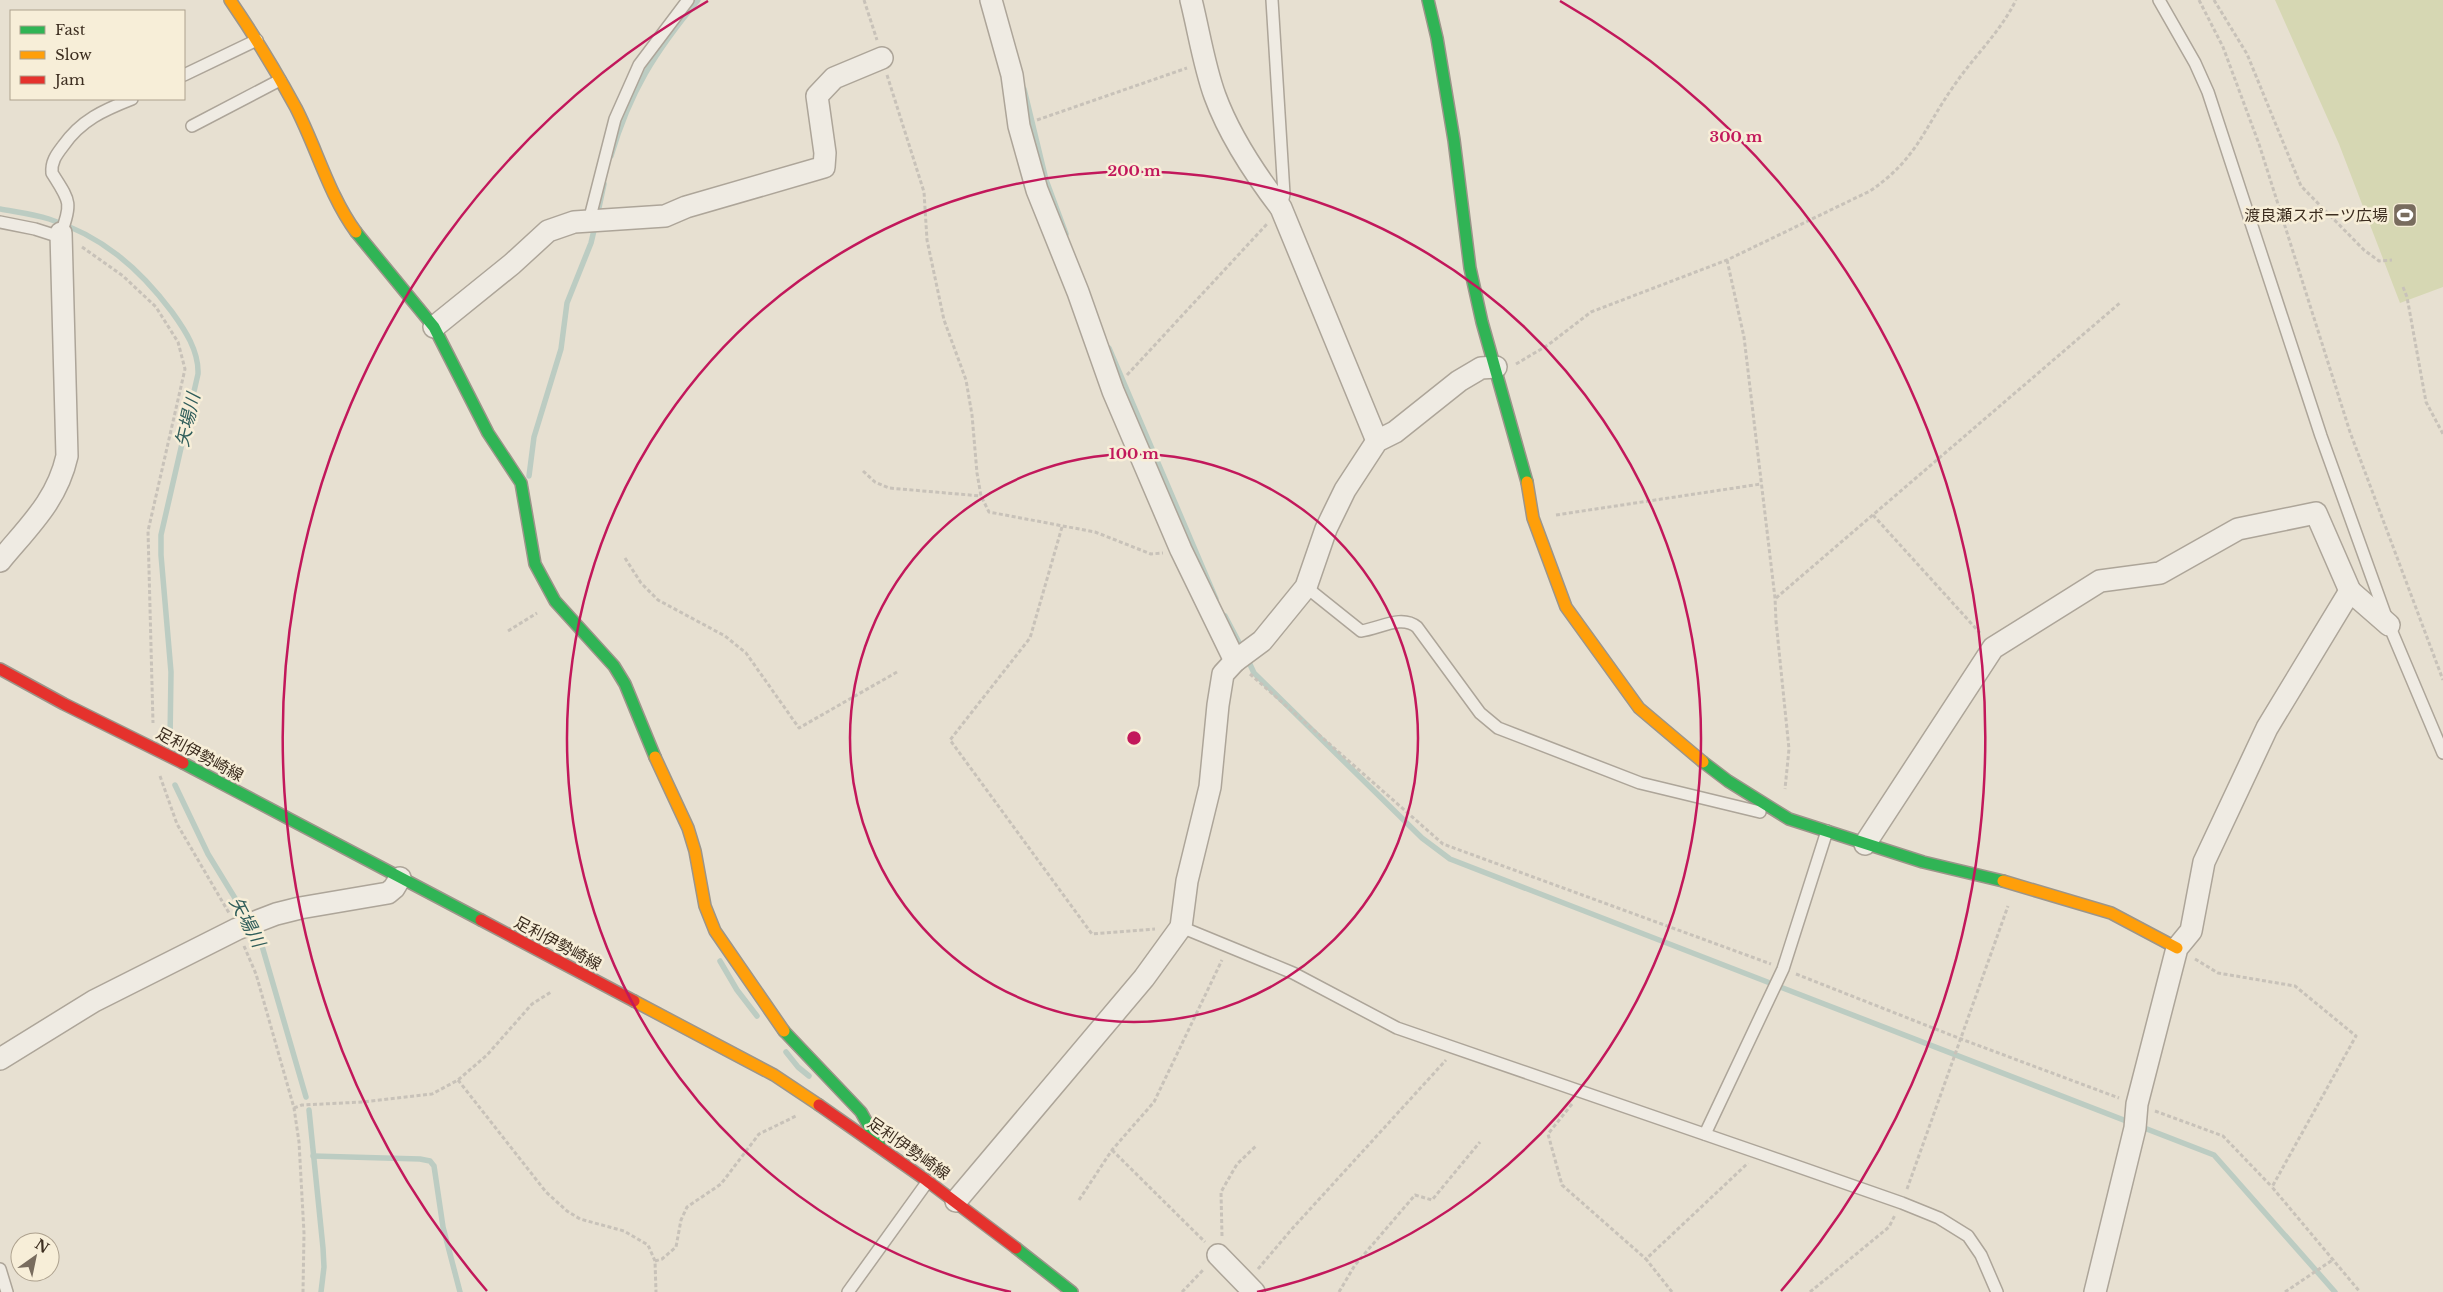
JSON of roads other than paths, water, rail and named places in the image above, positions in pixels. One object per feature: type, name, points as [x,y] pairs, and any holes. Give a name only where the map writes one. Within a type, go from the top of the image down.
[{"type":"street","points":[[230,0],[257,40],[296,109],[344,216],[364,245],[434,327],[488,433],[521,483],[536,564],[555,601],[614,666],[625,684],[666,785],[688,828],[695,851],[705,906],[715,931],[783,1030],[861,1112],[880,1146]]},
{"type":"street","points":[[991,0],[1012,75],[1019,126],[1037,190],[1078,292],[1113,391],[1181,550],[1235,661]]},
{"type":"street","points":[[1191,0],[1215,96],[1231,132],[1262,184],[1281,208],[1377,441]]},
{"type":"street","points":[[1428,0],[1437,38],[1454,140],[1470,268],[1482,322],[1530,493],[1533,518],[1566,607],[1639,708],[1680,745],[1728,781],[1789,819],[1959,872],[2016,884],[2111,913],[2177,948]]},
{"type":"street","points":[[434,327],[512,264],[548,231],[574,222],[665,216],[686,207],[748,188],[824,168],[825,153],[818,96],[834,78],[882,58]]},
{"type":"street","points":[[0,561],[52,498],[60,482],[67,456],[63,228]]},
{"type":"street","points":[[956,1201],[1144,978],[1181,927],[1187,881],[1210,787],[1223,674],[1235,661],[1262,641],[1306,588],[1326,529],[1344,490],[1377,441],[1395,432],[1459,381],[1481,368],[1496,367]]},
{"type":"street","points":[[1865,844],[1993,648],[2100,581],[2160,573],[2238,530],[2316,513],[2350,591],[2389,625]]},
{"type":"street","points":[[2095,1292],[2132,1138],[2137,1104],[2177,948],[2191,931],[2204,862],[2267,728],[2350,591]]},
{"type":"street","name":"足利伊勢崎線","points":[[0,669],[64,704],[156,749],[774,1076],[819,1104],[956,1201],[1072,1292]]},
{"type":"street","points":[[0,1059],[94,1001],[247,925],[300,908],[388,893],[394,888],[400,878]]},
{"type":"street","points":[[1218,1255],[1250,1288]]},
{"type":"lane","points":[[595,220],[615,119],[639,65],[688,0]]},
{"type":"lane","points":[[1272,0],[1284,194],[1281,208]]},
{"type":"lane","points":[[2159,0],[2196,63],[2208,92],[2321,436],[2389,625],[2443,753]]},
{"type":"lane","points":[[185,75],[257,40]]},
{"type":"lane","points":[[192,126],[280,80]]},
{"type":"lane","points":[[0,222],[35,229],[63,228],[69,206],[66,196],[52,174],[54,158],[72,132],[86,120],[130,100]]},
{"type":"lane","points":[[1306,588],[1361,631],[1400,621],[1410,621],[1417,627],[1480,714],[1498,728],[1640,783],[1789,819]]},
{"type":"lane","points":[[1705,1134],[1783,969],[1827,831]]},
{"type":"lane","points":[[1181,927],[1293,973],[1397,1028],[1902,1203],[1948,1223],[1968,1236],[1981,1255],[1997,1292]]},
{"type":"lane","points":[[848,1292],[928,1181]]},
{"type":"lane","points":[[0,1269],[7,1292]]},
{"type":"waterway","points":[[611,156],[618,133],[646,73],[669,37],[698,0]]},
{"type":"waterway","points":[[1024,89],[1046,180],[1066,234]]},
{"type":"waterway","points":[[597,217],[604,184]]},
{"type":"waterway","name":"矢場川","points":[[0,209],[43,217],[68,226],[103,244],[146,281],[182,326],[194,349],[198,374],[161,535],[171,672],[170,740]]},
{"type":"waterway","points":[[529,476],[534,437],[561,349],[567,303],[591,243],[595,226]]},
{"type":"waterway","points":[[1109,348],[1216,599]]},
{"type":"waterway","points":[[1225,616],[1243,650]]},
{"type":"waterway","points":[[1247,658],[1254,673],[1422,838],[1450,859],[2214,1155],[2335,1292]]},
{"type":"waterway","name":"矢場川","points":[[175,785],[208,854],[260,939],[306,1097]]},
{"type":"waterway","points":[[720,961],[737,990],[757,1016]]},
{"type":"waterway","points":[[786,1052],[798,1067],[809,1076]]},
{"type":"waterway","points":[[309,1110],[323,1248],[324,1267],[321,1292]]},
{"type":"waterway","name":"矢場川","points":[[313,1156],[420,1159],[430,1161],[434,1166],[443,1227],[460,1292]]},
{"type":"place","name":"渡良瀬スポーツ広場","points":[[2405,215]]}]
